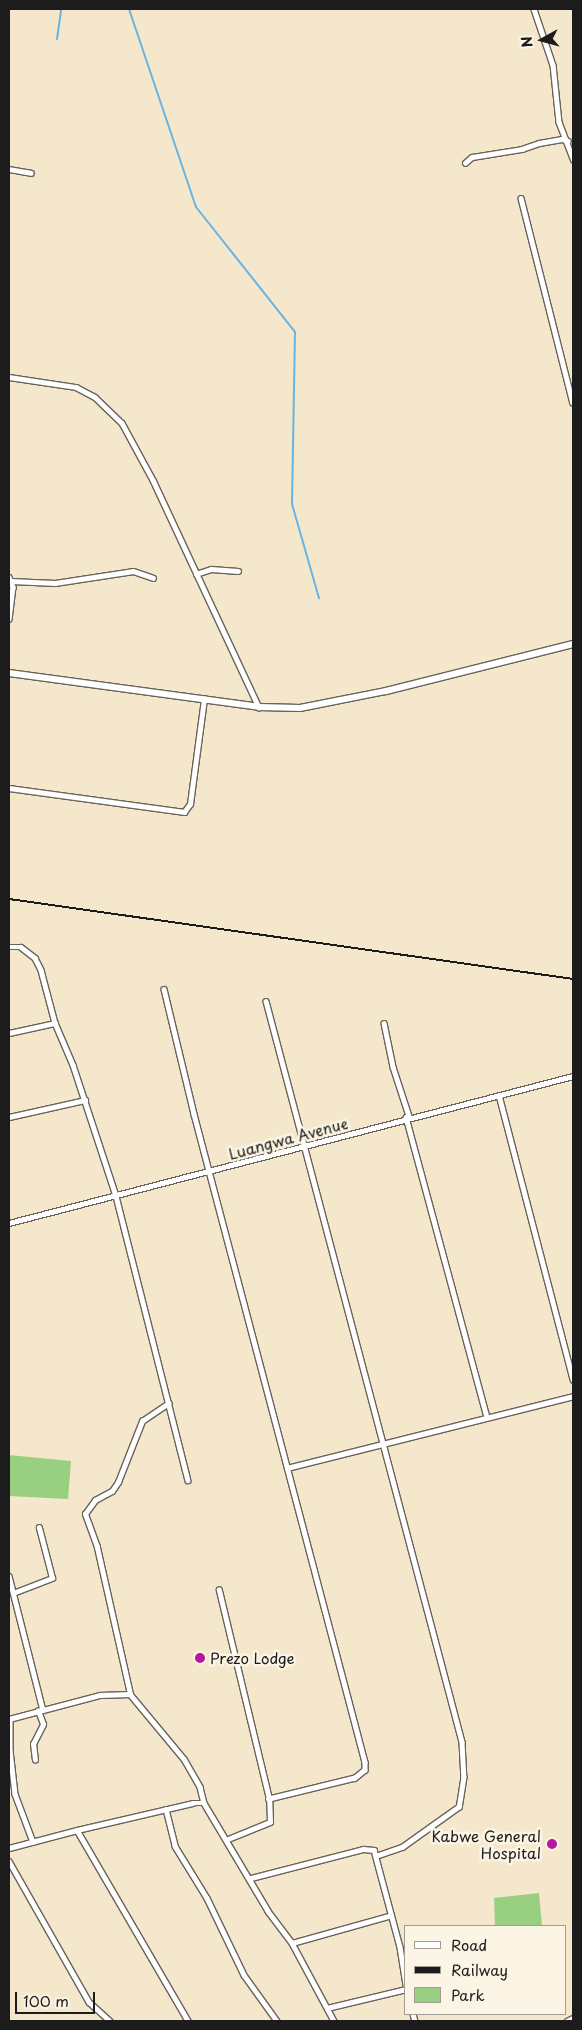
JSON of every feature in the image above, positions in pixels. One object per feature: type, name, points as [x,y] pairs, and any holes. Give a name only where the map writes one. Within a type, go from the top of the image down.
[{"type":"main road","points":[[9,673],[259,707],[300,708],[323,705],[573,644]]},
{"type":"street","points":[[534,9],[553,65],[561,128],[569,142],[573,159]]},
{"type":"street","points":[[465,163],[472,157],[522,149],[539,143],[562,139],[569,142]]},
{"type":"street","points":[[9,169],[31,174]]},
{"type":"street","points":[[521,198],[573,403]]},
{"type":"street","points":[[9,376],[76,387],[110,409],[122,423],[153,480],[259,707]]},
{"type":"street","points":[[196,574],[211,570],[238,571]]},
{"type":"street","points":[[9,619],[10,579],[55,583],[133,571],[152,578]]},
{"type":"street","points":[[9,788],[184,812],[190,804],[204,699]]},
{"type":"street","points":[[9,947],[20,947],[34,958],[41,970],[55,1023],[85,1100],[116,1196],[188,1480]]},
{"type":"street","points":[[164,989],[287,1468],[365,1762],[364,1770],[355,1778],[269,1799]]},
{"type":"street","points":[[266,1000],[462,1742],[464,1777],[459,1807],[403,1847],[377,1856]]},
{"type":"street","points":[[9,1032],[55,1023]]},
{"type":"street","points":[[384,1023],[393,1067],[408,1117],[487,1418]]},
{"type":"street","name":"Luangwa Avenue","points":[[9,1223],[304,1147],[408,1117],[573,1076]]},
{"type":"street","points":[[499,1095],[573,1380]]},
{"type":"street","points":[[9,1117],[85,1100]]},
{"type":"street","points":[[287,1468],[573,1396]]},
{"type":"street","points":[[169,1403],[142,1421],[118,1482],[112,1491],[95,1500],[85,1514],[97,1547],[130,1694],[184,1759],[200,1787],[204,1804],[228,1839],[268,1911],[292,1943],[334,2021]]},
{"type":"street","points":[[13,1593],[52,1578],[40,1528]]},
{"type":"street","points":[[9,1576],[43,1724],[34,1744],[35,1760]]},
{"type":"street","points":[[219,1590],[269,1799],[270,1822],[228,1839]]},
{"type":"street","points":[[33,1842],[15,1794],[10,1750],[10,1719],[112,1692],[130,1694]]},
{"type":"street","points":[[9,1848],[166,1809],[204,1804]]},
{"type":"street","points":[[166,1809],[174,1846],[207,1898],[244,1975],[277,2021]]},
{"type":"street","points":[[78,1830],[188,2021]]},
{"type":"street","points":[[251,1878],[364,1850],[374,1850],[377,1856],[389,1916],[400,1947],[404,1974]]},
{"type":"street","points":[[9,1861],[89,2002],[110,2021]]},
{"type":"street","points":[[292,1943],[389,1916]]},
{"type":"street","points":[[327,2008],[404,1988]]},
{"type":"street","points":[[567,2021],[573,2018]]},
{"type":"green space","points":[[9,1455],[71,1461],[68,1499],[9,1496]]},
{"type":"green space","points":[[539,1893],[542,1925],[495,1925],[494,1898]]},
{"type":"waterway","points":[[57,39],[61,9]]},
{"type":"waterway","points":[[129,9],[196,207],[295,332],[292,504],[319,598]]},
{"type":"railway","points":[[9,899],[573,979]]},
{"type":"place","name":"Prezo Lodge","points":[[200,1658]]},
{"type":"place","name":"Kabwe General Hospital","points":[[552,1844]]}]
